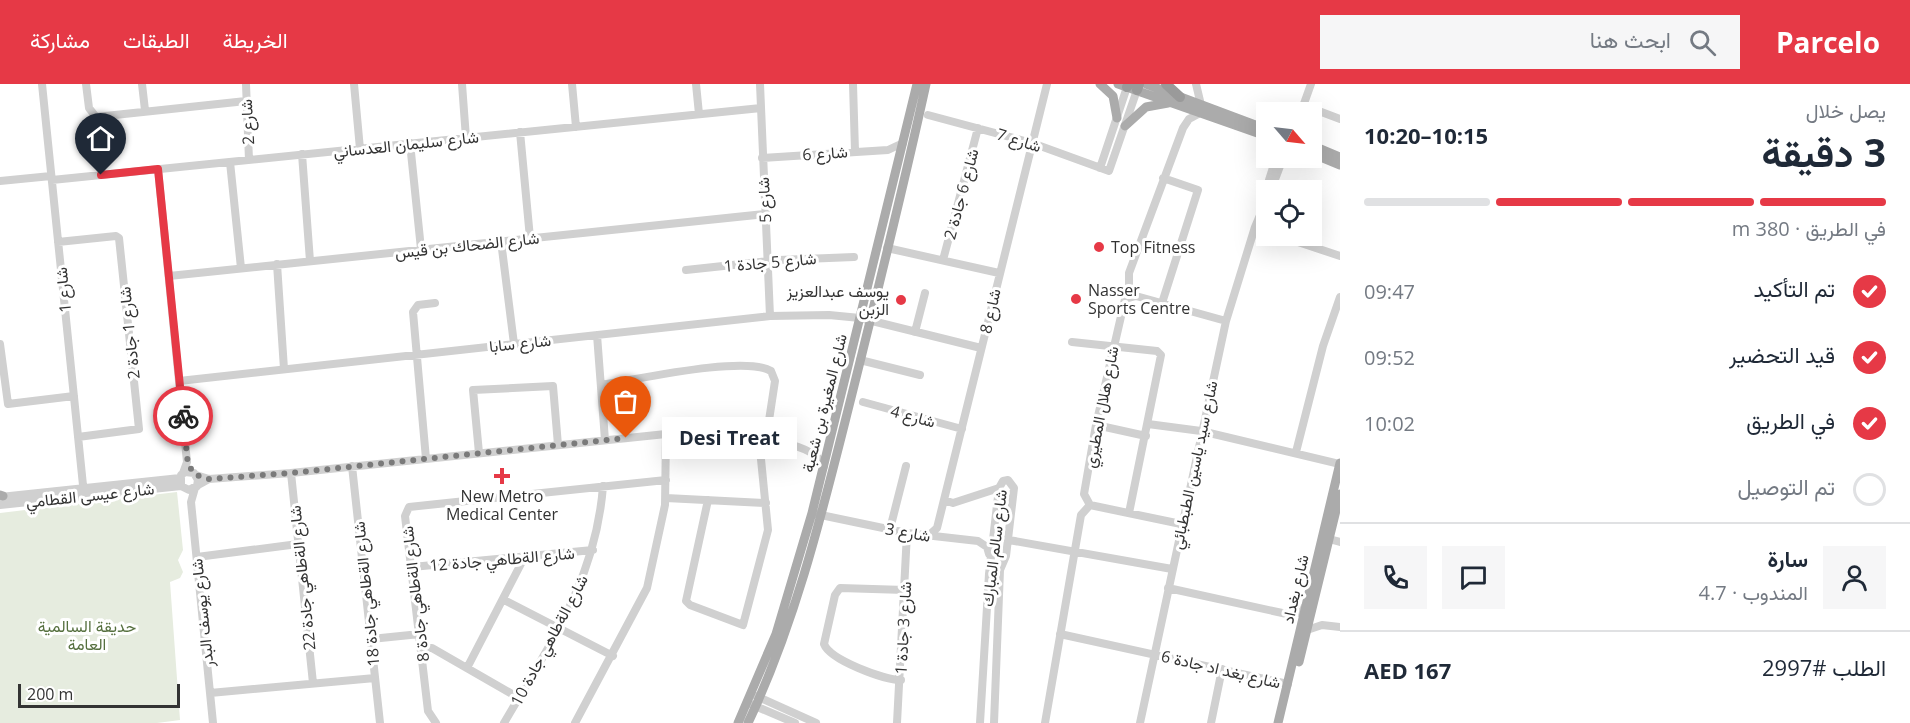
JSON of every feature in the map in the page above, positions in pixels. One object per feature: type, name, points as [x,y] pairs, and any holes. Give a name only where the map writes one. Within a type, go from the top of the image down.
[{"type":"highway","points":[[1167,84],[1177,100]]},
{"type":"main road","name":"شارع المغيرة بن شعبة","points":[[748,723],[816,514],[860,360],[865,319],[917,84]]},
{"type":"main road","name":"شارع المغيرة بن شعبة","points":[[816,514],[830,442],[887,248],[926,84]]},
{"type":"main road","points":[[1100,84],[1113,96],[1117,118]]},
{"type":"main road","points":[[1133,86],[1177,100],[1256,132]]},
{"type":"main road","points":[[1124,129],[1146,107],[1177,100]]},
{"type":"main road","points":[[1201,109],[1256,126]]},
{"type":"main road","points":[[1322,150],[1340,157]]},
{"type":"main road","points":[[1322,158],[1340,165]]},
{"type":"main road","name":"شارع بغداد","points":[[1309,610],[1340,463]]},
{"type":"main road","name":"شارع بغداد","points":[[1278,723],[1340,494]]},
{"type":"main road","name":"شارع بغداد","points":[[1284,723],[1304,629]]},
{"type":"main road","name":"شارع المغيرة بن شعبة","points":[[738,723],[754,701]]},
{"type":"street","name":"شارع 1","points":[[42,84],[83,492]]},
{"type":"street","points":[[86,84],[89,108],[96,117],[101,175]]},
{"type":"street","points":[[142,84],[145,110]]},
{"type":"street","name":"شارع 2","points":[[246,84],[249,160]]},
{"type":"street","points":[[354,84],[360,148]]},
{"type":"street","points":[[462,84],[466,138]]},
{"type":"street","points":[[572,84],[576,127]]},
{"type":"street","points":[[696,84],[699,114]]},
{"type":"street","name":"شارع 5","points":[[760,84],[770,315]]},
{"type":"street","points":[[853,84],[855,151]]},
{"type":"street","name":"شارع 8","points":[[928,536],[937,528],[1047,84]]},
{"type":"street","points":[[1196,84],[1201,109],[1182,128],[1129,273],[1129,287],[1136,296],[1226,321]]},
{"type":"street","points":[[1305,102],[1311,84]]},
{"type":"street","points":[[1100,168],[1117,118],[1133,86]]},
{"type":"street","points":[[1113,129],[1119,126],[1124,129],[1133,86]]},
{"type":"street","points":[[96,117],[246,101]]},
{"type":"street","name":"شارع سليمان العدساني","points":[[0,181],[101,175],[761,108]]},
{"type":"street","points":[[1322,114],[1340,119]]},
{"type":"street","name":"شارع 7","points":[[928,115],[1032,143],[1109,171],[1124,129]]},
{"type":"street","name":"شارع 6 جادة 2","points":[[943,260],[978,128]]},
{"type":"street","points":[[520,132],[530,238]]},
{"type":"street","points":[[410,143],[421,249]]},
{"type":"street","name":"شارع 6","points":[[762,158],[888,150],[903,143]]},
{"type":"street","points":[[888,150],[895,156],[898,164]]},
{"type":"street","points":[[302,154],[310,261]]},
{"type":"street","points":[[230,162],[241,268]]},
{"type":"street","points":[[158,169],[187,462],[182,482]]},
{"type":"street","points":[[1162,303],[1198,190],[1163,178]]},
{"type":"street","name":"شارع الضحاك بن قيس","points":[[169,276],[765,214]]},
{"type":"street","name":"شارع سيد ياسين الطبطبائي","points":[[1140,723],[1226,321],[1256,224]]},
{"type":"street","name":"شارع 1 جادة 2","points":[[58,242],[116,236],[119,238],[139,429],[78,437]]},
{"type":"street","points":[[501,241],[514,344]]},
{"type":"street","points":[[1310,246],[1340,256]]},
{"type":"street","points":[[887,248],[999,273]]},
{"type":"street","name":"شارع 5 جادة 1","points":[[686,270],[768,261],[854,256]]},
{"type":"street","points":[[278,264],[284,369]]},
{"type":"street","points":[[915,332],[926,292]]},
{"type":"street","name":"شارع هلال المطيري","points":[[1090,505],[1084,494],[1113,346],[1124,301],[1126,297],[1136,296]]},
{"type":"street","points":[[1296,452],[1323,346],[1340,297]]},
{"type":"street","points":[[426,459],[414,310],[418,305],[435,303]]},
{"type":"street","name":"شارع سابا","points":[[179,381],[770,315],[829,315],[865,319]]},
{"type":"street","points":[[865,319],[981,348]]},
{"type":"street","points":[[597,335],[605,440]]},
{"type":"street","points":[[1072,342],[1161,354],[1130,513]]},
{"type":"street","points":[[0,344],[8,404],[74,396]]},
{"type":"street","points":[[860,360],[920,375]]},
{"type":"street","points":[[601,385],[726,366],[762,367],[771,372],[775,381],[763,440],[767,534],[743,625],[690,605],[686,601],[708,500]]},
{"type":"street","points":[[479,453],[472,390],[553,386],[558,445]]},
{"type":"street","name":"شارع 4","points":[[863,402],[962,429]]},
{"type":"street","points":[[1148,424],[1201,431],[1340,463]]},
{"type":"street","points":[[1096,425],[1146,435]]},
{"type":"street","points":[[195,474],[209,479],[291,473],[666,434],[705,434],[763,440],[810,451],[820,458],[824,466]]},
{"type":"street","points":[[575,723],[613,656],[647,588],[666,498],[666,434]]},
{"type":"street","points":[[810,451],[821,449],[830,442]]},
{"type":"street","points":[[187,462],[195,474],[196,487]]},
{"type":"street","name":"شارع الةطاهي جادة 18","points":[[352,466],[380,723]]},
{"type":"street","points":[[890,529],[906,466]]},
{"type":"street","name":"شارع الةطاهي جادة 22","points":[[291,473],[313,683]]},
{"type":"street","points":[[182,482],[195,474]]},
{"type":"street","points":[[196,487],[209,479]]},
{"type":"street","name":"شارع الةطاهي جادة 8","points":[[436,723],[428,711],[405,514],[411,505],[666,480]]},
{"type":"street","name":"شارع سالم المبارك","points":[[980,723],[990,563],[999,488],[1005,480],[1014,486],[1009,540],[1000,570],[994,723]]},
{"type":"street","points":[[182,482],[196,487]]},
{"type":"street","name":"شارع عيسى القطامي","points":[[1,498],[182,482]]},
{"type":"street","name":"شارع يوسف البدر","points":[[182,482],[191,502],[213,723]]},
{"type":"street","name":"شارع الةطاهي جادة 10","points":[[504,723],[575,596],[593,550],[600,522],[603,486]]},
{"type":"street","name":"شارع يوسف البدر","points":[[191,502],[196,487]]},
{"type":"street","points":[[944,500],[953,503],[999,488]]},
{"type":"street","points":[[666,498],[766,503]]},
{"type":"street","points":[[1045,723],[1081,515],[1090,505],[1181,524]]},
{"type":"street","name":"شارع 3","points":[[816,514],[907,533],[984,543],[990,563]]},
{"type":"street","name":"شارع 3 جادة 1","points":[[897,723],[907,533]]},
{"type":"street","points":[[1329,539],[1340,542]]},
{"type":"street","points":[[1009,540],[1172,569]]},
{"type":"street","points":[[197,557],[298,544]]},
{"type":"street","name":"شارع الةطاهي جادة 12","points":[[412,567],[593,550]]},
{"type":"street","points":[[467,668],[525,556]]},
{"type":"street","points":[[901,680],[881,677],[833,655],[824,644],[835,596],[840,588],[905,590]]},
{"type":"street","points":[[1168,588],[1287,614],[1309,610],[1327,624],[1340,627]]},
{"type":"street","points":[[504,600],[613,656]]},
{"type":"street","points":[[1287,614],[1304,629],[1327,624]]},
{"type":"street","points":[[371,639],[420,634]]},
{"type":"street","name":"شارع بغد اد جادة 6","points":[[1060,634],[1288,684]]},
{"type":"street","points":[[422,648],[432,648],[519,698]]},
{"type":"street","points":[[1211,723],[1222,669]]},
{"type":"street","points":[[210,693],[375,678]]},
{"type":"street","points":[[754,701],[795,723]]},
{"type":"street","points":[[754,701],[816,723]]},
{"type":"green space","name":"حديقة السالمية العامة","points":[[177,492],[183,550],[178,560],[183,572],[180,578],[170,582],[180,720],[157,723],[0,723],[0,513]]},
{"type":"way so far","points":[[183,416],[188,465],[196,475],[209,479],[291,473],[626,438]]},
{"type":"place","name":"Top Fitness","points":[[1099,247]]},
{"type":"place","name":"Nasser Sports Centre","points":[[1076,299]]},
{"type":"place","name":"يوسف عبدالعزيز الزبن","points":[[901,300]]},
{"type":"place","name":"Desi Treat","points":[[626,438]]},
{"type":"place","name":"New Metro Medical Center","points":[[502,476]]},
{"type":"route","points":[[101,175],[158,169],[183,416]]}]
